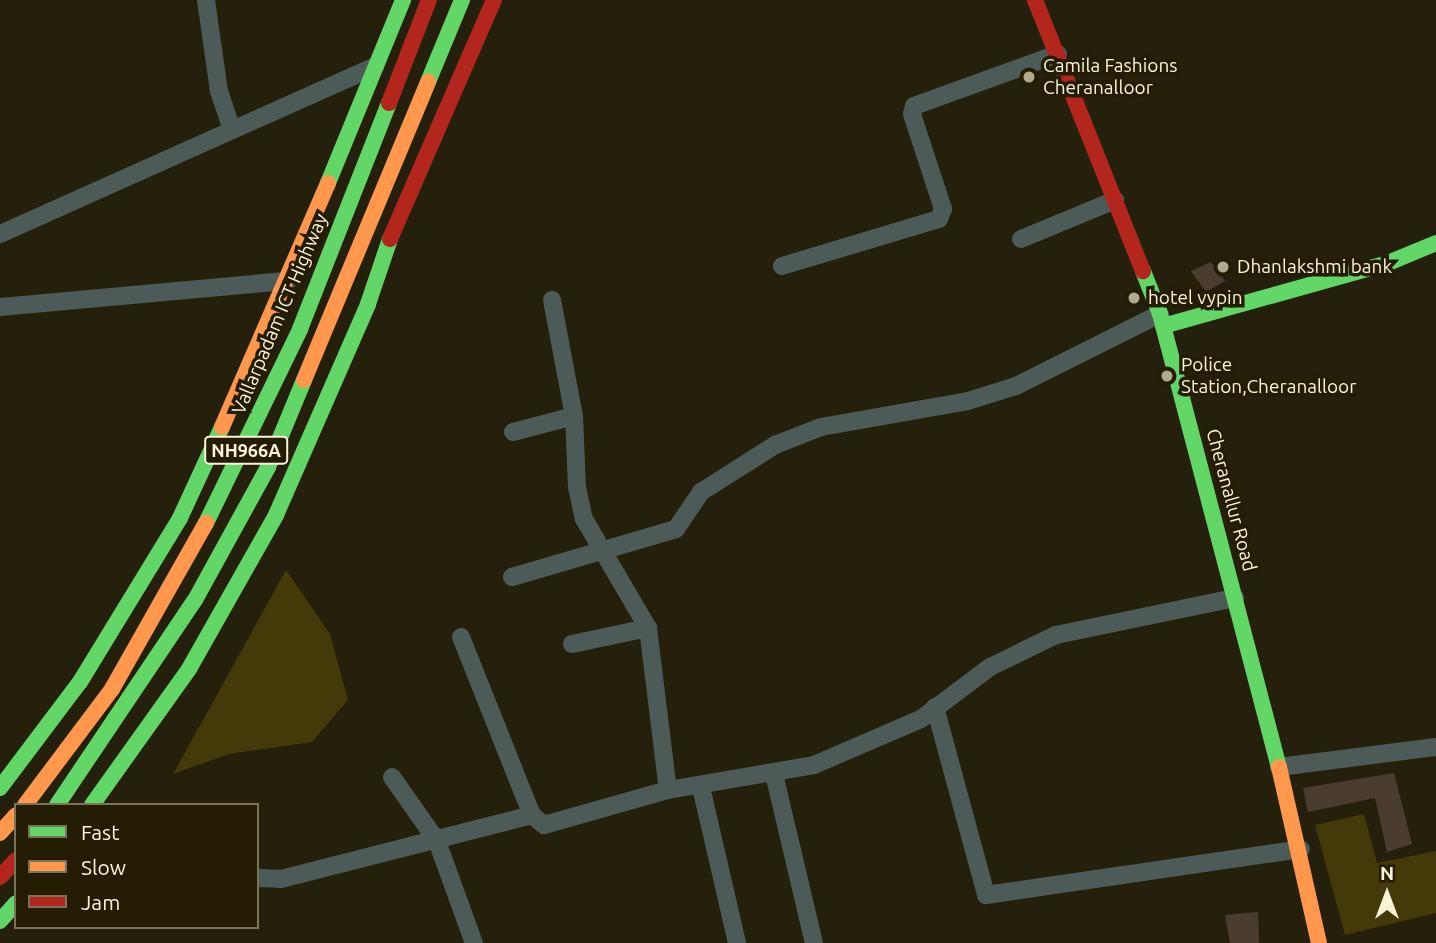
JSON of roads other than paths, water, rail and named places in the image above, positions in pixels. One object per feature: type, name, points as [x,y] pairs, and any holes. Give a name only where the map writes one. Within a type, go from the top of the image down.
[{"type":"main road","points":[[0,788],[80,682],[180,519],[288,281],[403,0]]},
{"type":"main road","name":"Vallarpadam ICT Highway","points":[[26,803],[112,689],[187,563],[300,329],[401,60],[429,0]]},
{"type":"main road","name":"NH966A","points":[[58,803],[195,600],[268,467],[323,340],[426,80],[462,0]]},
{"type":"main road","points":[[93,803],[189,669],[276,514],[368,304],[402,202],[494,0]]},
{"type":"main road","name":"Cheranallur Road","points":[[1035,0],[1162,320],[1301,849],[1319,943]]},
{"type":"main road","points":[[421,18],[448,29]]},
{"type":"main road","points":[[337,164],[358,179]]},
{"type":"main road","points":[[379,195],[402,202]]},
{"type":"main road","points":[[1162,320],[1388,263],[1436,243]]},
{"type":"main road","points":[[300,329],[323,340]]},
{"type":"main road","points":[[0,833],[14,817]]},
{"type":"main road","points":[[0,877],[14,862]]},
{"type":"main road","points":[[0,921],[14,904]]},
{"type":"street","points":[[206,0],[219,91],[232,130]]},
{"type":"street","points":[[782,266],[939,219],[943,209],[912,114],[914,106],[1058,54]]},
{"type":"street","points":[[0,234],[375,66]]},
{"type":"street","points":[[1021,239],[1115,200]]},
{"type":"street","points":[[0,307],[288,281]]},
{"type":"street","points":[[552,300],[574,416],[577,487],[584,519],[648,628],[668,790]]},
{"type":"street","points":[[512,577],[676,529],[701,492],[775,445],[821,427],[968,401],[1016,386],[1162,320]]},
{"type":"street","points":[[513,432],[574,416]]},
{"type":"street","points":[[461,637],[532,815],[544,825],[668,790],[701,787],[814,765],[921,719],[990,667],[1056,635],[1235,598]]},
{"type":"street","points":[[572,644],[648,628]]},
{"type":"street","points":[[935,706],[986,895],[1301,849]]},
{"type":"street","points":[[1279,767],[1436,747]]},
{"type":"street","points":[[774,774],[814,943]]},
{"type":"street","points":[[392,777],[437,841],[474,943]]},
{"type":"street","points":[[701,787],[737,943]]},
{"type":"street","points":[[259,878],[281,879],[532,815]]},
{"type":"place","name":"Camila Fashions Cheranalloor","points":[[1029,77]]},
{"type":"place","name":"Dhanlakshmi bank","points":[[1223,267]]},
{"type":"place","name":"hotel vypin","points":[[1134,298]]},
{"type":"place","name":"Police Station,Cheranalloor","points":[[1167,376]]}]
